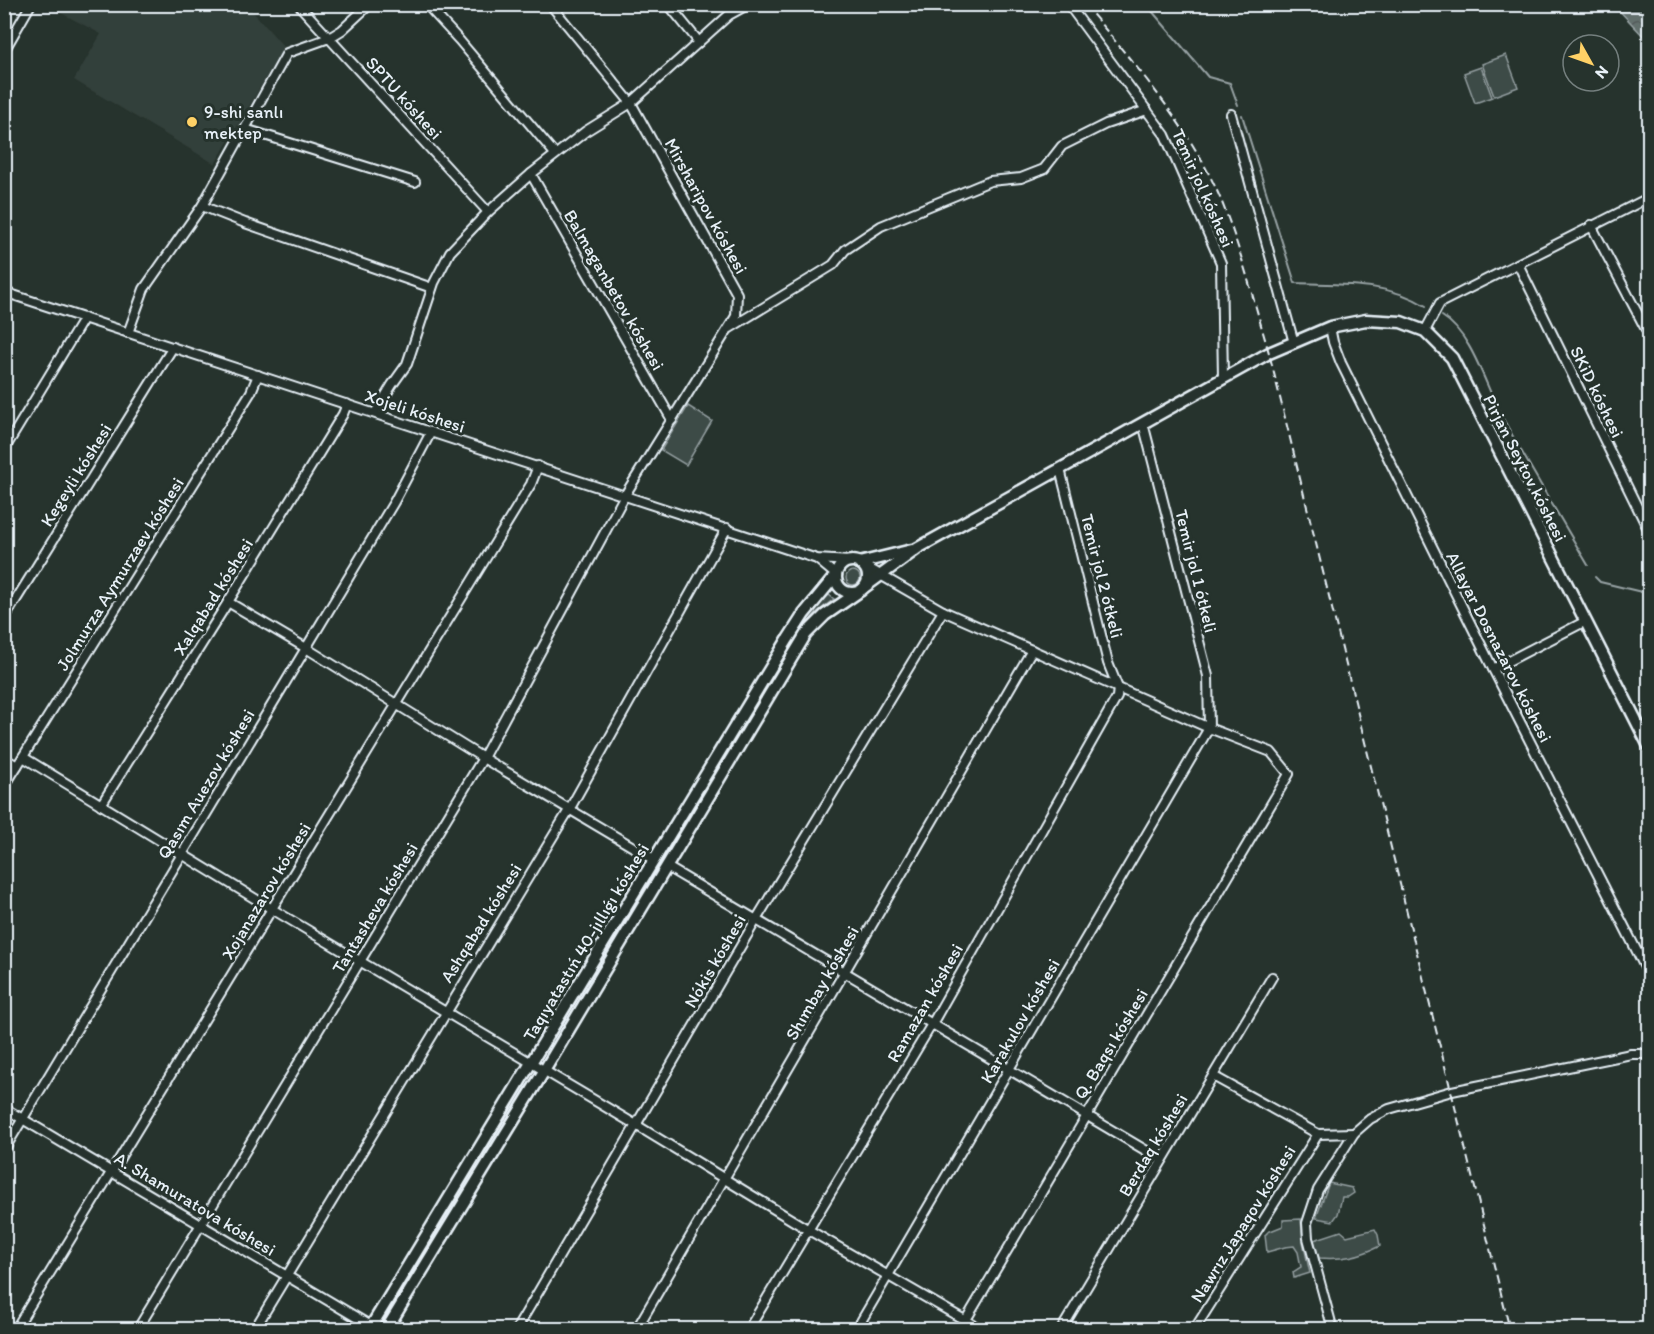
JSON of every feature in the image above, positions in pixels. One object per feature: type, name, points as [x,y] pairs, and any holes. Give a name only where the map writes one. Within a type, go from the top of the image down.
[{"type":"main road","name":"Pirjan Seytov kóshesi","points":[[918,548],[1269,353],[1330,327],[1366,320],[1401,322],[1425,331],[1452,358],[1584,622],[1650,748]]},
{"type":"main road","points":[[858,563],[868,578],[861,590],[852,594],[841,590],[836,581],[840,566],[918,548]]},
{"type":"main road","name":"Taqıyatastıń 40-jıllıǵı kóshesi","points":[[386,1329],[806,634],[825,615],[918,548]]},
{"type":"main road","name":"Taqıyatastıń 40-jıllıǵı kóshesi","points":[[370,1328],[788,639],[804,614],[836,575]]},
{"type":"street","points":[[6,46],[31,4]]},
{"type":"street","name":"SPTU kóshesi","points":[[298,4],[488,212]]},
{"type":"street","points":[[128,333],[144,289],[202,206],[287,53],[329,38],[342,30],[370,4]]},
{"type":"street","points":[[426,4],[555,154]]},
{"type":"street","name":"Mirsharipov kóshesi","points":[[550,4],[631,103],[738,294],[736,316],[625,495]]},
{"type":"street","points":[[668,4],[699,42]]},
{"type":"street","points":[[375,413],[407,364],[432,288],[450,252],[488,212],[555,154],[586,131],[631,103],[729,15],[749,4]]},
{"type":"street","name":"Temir jol kóshesi","points":[[1068,4],[1165,135],[1221,263],[1223,378]]},
{"type":"street","points":[[729,328],[833,265],[845,250],[881,226],[990,181],[1021,178],[1044,169],[1062,146],[1106,124],[1147,110]]},
{"type":"street","points":[[1231,114],[1294,343]]},
{"type":"street","points":[[245,129],[415,182]]},
{"type":"street","name":"Balmaganbetov kóshesi","points":[[531,174],[672,420]]},
{"type":"street","points":[[1425,331],[1440,303],[1650,197]]},
{"type":"street","points":[[202,206],[432,288]]},
{"type":"street","points":[[1591,225],[1650,337]]},
{"type":"street","name":"SKiD kóshesi","points":[[1518,264],[1650,533]]},
{"type":"street","name":"Xojeli kóshesi","points":[[4,292],[816,559]]},
{"type":"street","points":[[4,450],[84,318]]},
{"type":"street","name":"Allayar Dosnazarov kóshesi","points":[[1330,327],[1341,363],[1650,977]]},
{"type":"street","name":"Kegeyli kóshesi","points":[[4,619],[173,347]]},
{"type":"street","name":"Jolmurza Aymurzaev kóshesi","points":[[4,787],[251,392],[258,375]]},
{"type":"street","name":"Xalqabad kóshesi","points":[[100,804],[228,602],[347,404]]},
{"type":"street","name":"Temir jol 1 ótkeli","points":[[1143,423],[1208,676],[1209,728]]},
{"type":"street","name":"Qasım Auezov kóshesi","points":[[4,1150],[394,502],[431,432]]},
{"type":"street","name":"Xojanazarov kóshesi","points":[[15,1329],[531,484],[538,466]]},
{"type":"street","name":"Temir jol 2 ótkeli","points":[[1060,469],[1108,663],[1118,688]]},
{"type":"street","name":"Tantasheva kóshesi","points":[[137,1329],[483,758],[625,495]]},
{"type":"street","name":"Ashqabad kóshesi","points":[[254,1329],[569,810],[727,528]]},
{"type":"street","points":[[816,559],[858,563],[943,611],[1209,728]]},
{"type":"street","points":[[816,559],[836,575]]},
{"type":"street","points":[[228,602],[655,860]]},
{"type":"street","name":"Nókis kóshesi","points":[[516,1329],[756,920],[943,611]]},
{"type":"street","points":[[1493,669],[1584,622]]},
{"type":"street","name":"Shımbay kóshesi","points":[[636,1329],[846,973],[1032,650]]},
{"type":"street","name":"Ramazan kóshesi","points":[[748,1329],[932,1024],[1117,697],[1118,688]]},
{"type":"street","name":"Q. Baqsı kóshesi","points":[[960,1329],[1289,774],[1271,752],[1209,728]]},
{"type":"street","name":"Karakulov kóshesi","points":[[856,1329],[1209,728]]},
{"type":"street","points":[[23,757],[807,1229],[982,1329]]},
{"type":"street","points":[[4,758],[17,766]]},
{"type":"street","points":[[666,867],[1161,1160]]},
{"type":"street","name":"Berdaq kóshesi","points":[[1061,1329],[1272,977]]},
{"type":"street","points":[[1333,1329],[1308,1238],[1307,1223],[1318,1190],[1354,1133],[1370,1119],[1389,1109],[1445,1093],[1631,1054],[1650,1054]]},
{"type":"street","points":[[1213,1076],[1318,1134],[1354,1133]]},
{"type":"street","name":"A. Shamuratova kóshesi","points":[[4,1108],[370,1328]]},
{"type":"street","name":"Nawrız Japaqov kóshesi","points":[[1194,1329],[1318,1134]]},
{"type":"shaded area","name":"9-shi sanlı mektep","points":[[46,5],[247,5],[284,47],[215,164],[74,80],[101,34]]},
{"type":"shaded area","points":[[1506,55],[1518,87],[1494,96],[1482,64]]},
{"type":"shaded area","points":[[1481,67],[1492,97],[1475,103],[1464,73]]},
{"type":"shaded area","points":[[688,406],[712,421],[686,465],[661,450]]},
{"type":"shaded area","points":[[853,571],[858,573],[860,578],[858,583],[853,585],[848,583],[846,578],[848,573]]},
{"type":"shaded area","points":[[829,595],[834,599],[816,613],[802,630],[549,1053],[546,1051],[799,628]]},
{"type":"shaded area","points":[[526,1085],[528,1087],[381,1329],[378,1330]]},
{"type":"shaded area","points":[[1329,1183],[1352,1188],[1354,1193],[1348,1197],[1342,1197],[1338,1214],[1333,1221],[1316,1218]]},
{"type":"shaded area","points":[[1301,1219],[1303,1242],[1310,1273],[1294,1278],[1293,1272],[1301,1267],[1298,1252],[1294,1246],[1267,1252],[1265,1235],[1283,1226],[1283,1220]]},
{"type":"shaded area","points":[[1375,1229],[1380,1246],[1351,1256],[1319,1258],[1314,1240],[1341,1231],[1347,1236]]},
{"type":"water","points":[[1614,5],[1649,5],[1649,42]]},
{"type":"waterway","points":[[1146,4],[1208,77],[1230,83],[1238,105]]},
{"type":"waterway","points":[[1242,115],[1295,283],[1379,288],[1411,298],[1426,306]]},
{"type":"waterway","points":[[1442,316],[1462,335],[1470,348],[1502,417],[1588,565]]},
{"type":"waterway","points":[[1595,577],[1600,582],[1650,594]]},
{"type":"railway","points":[[1084,4],[1160,97],[1194,147],[1221,200],[1241,256],[1269,353],[1510,1330]]},
{"type":"place","name":"9-shi sanlı mektep","points":[[192,122]]}]
